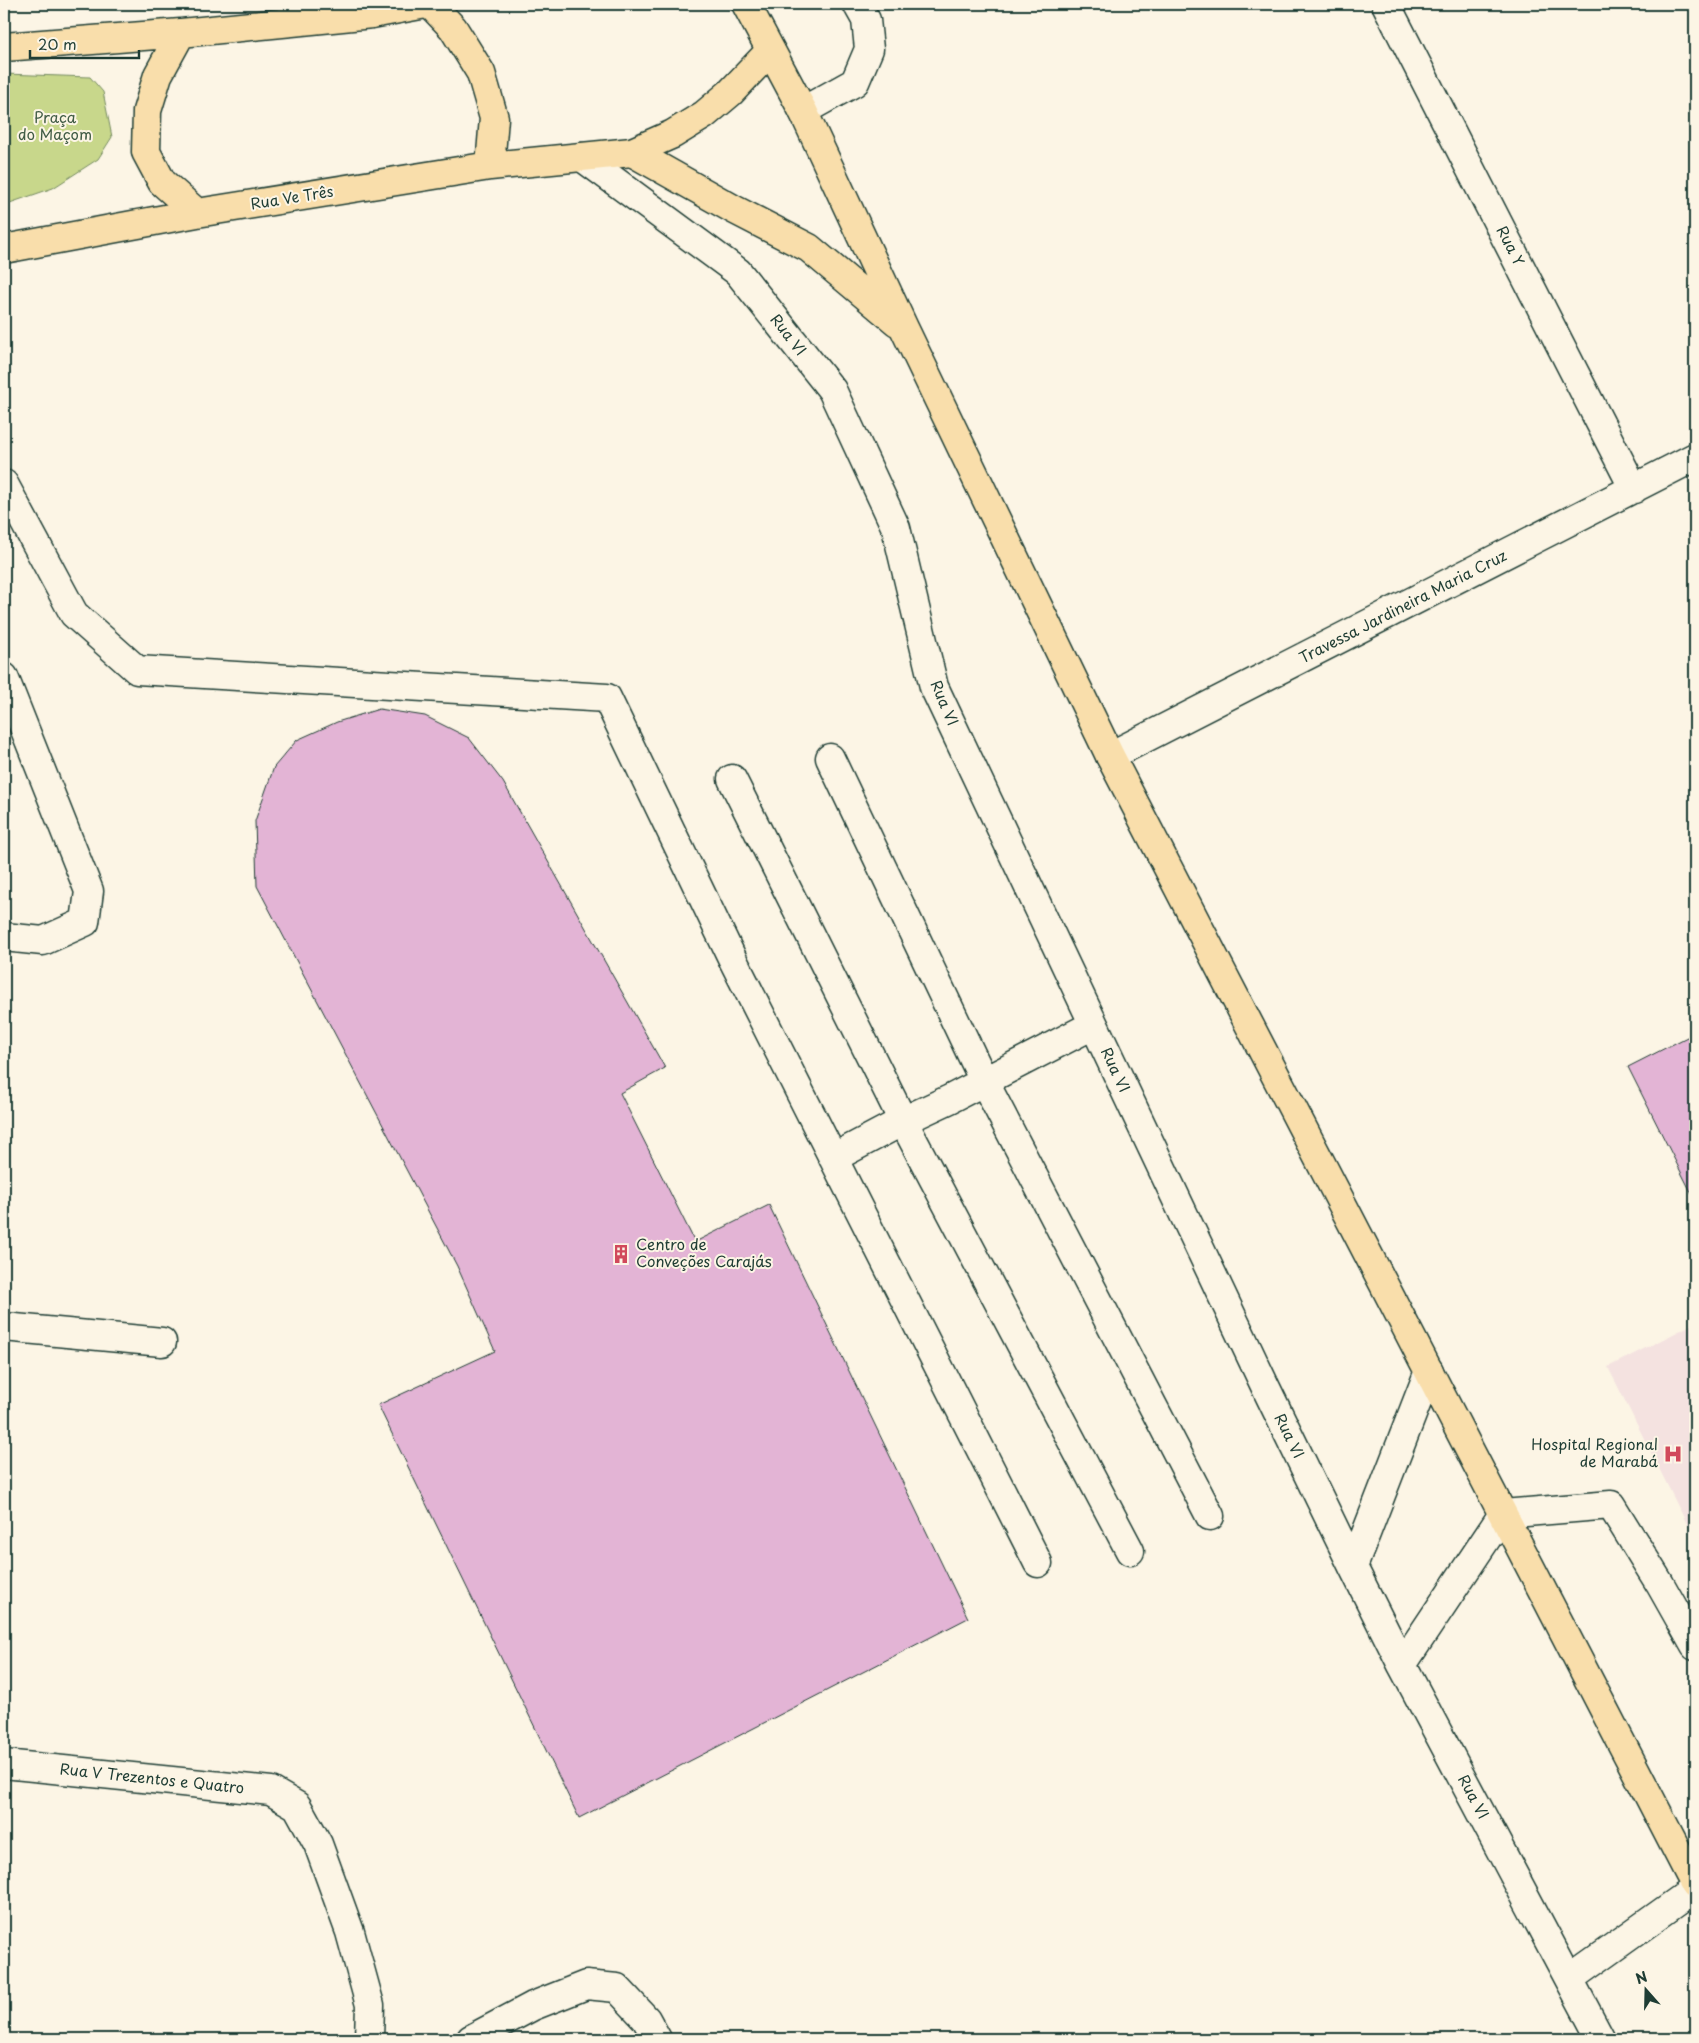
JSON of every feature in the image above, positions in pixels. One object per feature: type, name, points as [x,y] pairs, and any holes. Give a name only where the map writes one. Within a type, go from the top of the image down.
[{"type":"main road","points":[[4,47],[182,33],[372,14],[426,4]]},
{"type":"main road","points":[[430,4],[453,28],[481,73],[494,118],[490,166]]},
{"type":"main road","points":[[746,4],[803,111],[904,328],[1110,756],[1695,1887]]},
{"type":"main road","points":[[182,33],[158,75],[147,111],[146,152],[162,182],[196,213]]},
{"type":"main road","name":"Rua Ve Três","points":[[4,249],[196,213],[490,166],[632,152],[672,134],[704,115],[730,93],[770,51]]},
{"type":"main road","points":[[632,152],[735,210],[809,248],[904,328]]},
{"type":"street","points":[[803,111],[856,82],[868,49],[866,20],[857,4]]},
{"type":"street","name":"Rua Y","points":[[1386,4],[1634,489]]},
{"type":"street","name":"Rua VI","points":[[582,157],[738,272],[832,390],[896,528],[934,687],[1264,1386],[1353,1567],[1402,1665],[1601,2039]]},
{"type":"street","name":"Travessa Jardineira Maria Cruz","points":[[1110,756],[1695,457]]},
{"type":"street","points":[[4,484],[74,614],[137,670],[607,698],[734,962],[1038,1563]]},
{"type":"street","points":[[4,677],[89,891],[85,922],[43,941],[4,937]]},
{"type":"street","points":[[830,758],[984,1081],[1210,1516]]},
{"type":"street","points":[[732,779],[903,1120],[1130,1551]]},
{"type":"street","points":[[833,1158],[903,1120],[1093,1025]]},
{"type":"street","points":[[4,1327],[162,1342]]},
{"type":"street","points":[[1353,1567],[1429,1371]]},
{"type":"street","points":[[1402,1665],[1503,1514],[1611,1505],[1660,1584],[1695,1646]]},
{"type":"street","name":"Rua V Trezentos e Quatro","points":[[4,1764],[271,1791],[296,1806],[318,1844],[350,1932],[370,2005],[369,2039]]},
{"type":"street","points":[[1569,1979],[1695,1887]]},
{"type":"street","points":[[471,2039],[533,2006],[586,1985],[617,1988],[646,2018],[657,2039]]},
{"type":"shaded area","name":"Hospital Regional de Marabá","points":[[1695,1323],[1695,1540],[1608,1367]]},
{"type":"green space","name":"Praça do Maçom","points":[[4,74],[90,77],[103,92],[112,137],[98,159],[53,188],[4,205]]},
{"type":"building","name":"Centro de Conveções Carajás","points":[[379,709],[425,716],[469,738],[503,782],[665,1068],[620,1093],[695,1242],[769,1205],[968,1618],[579,1818],[378,1405],[495,1351],[457,1266],[257,886],[255,821],[274,767],[297,740],[337,722]]},
{"type":"building","points":[[1695,1033],[1695,1200],[1628,1067]]},
{"type":"place","name":"Centro de Conveções Carajás","points":[[621,1254]]},
{"type":"place","name":"Hospital Regional de Marabá","points":[[1673,1454]]}]
